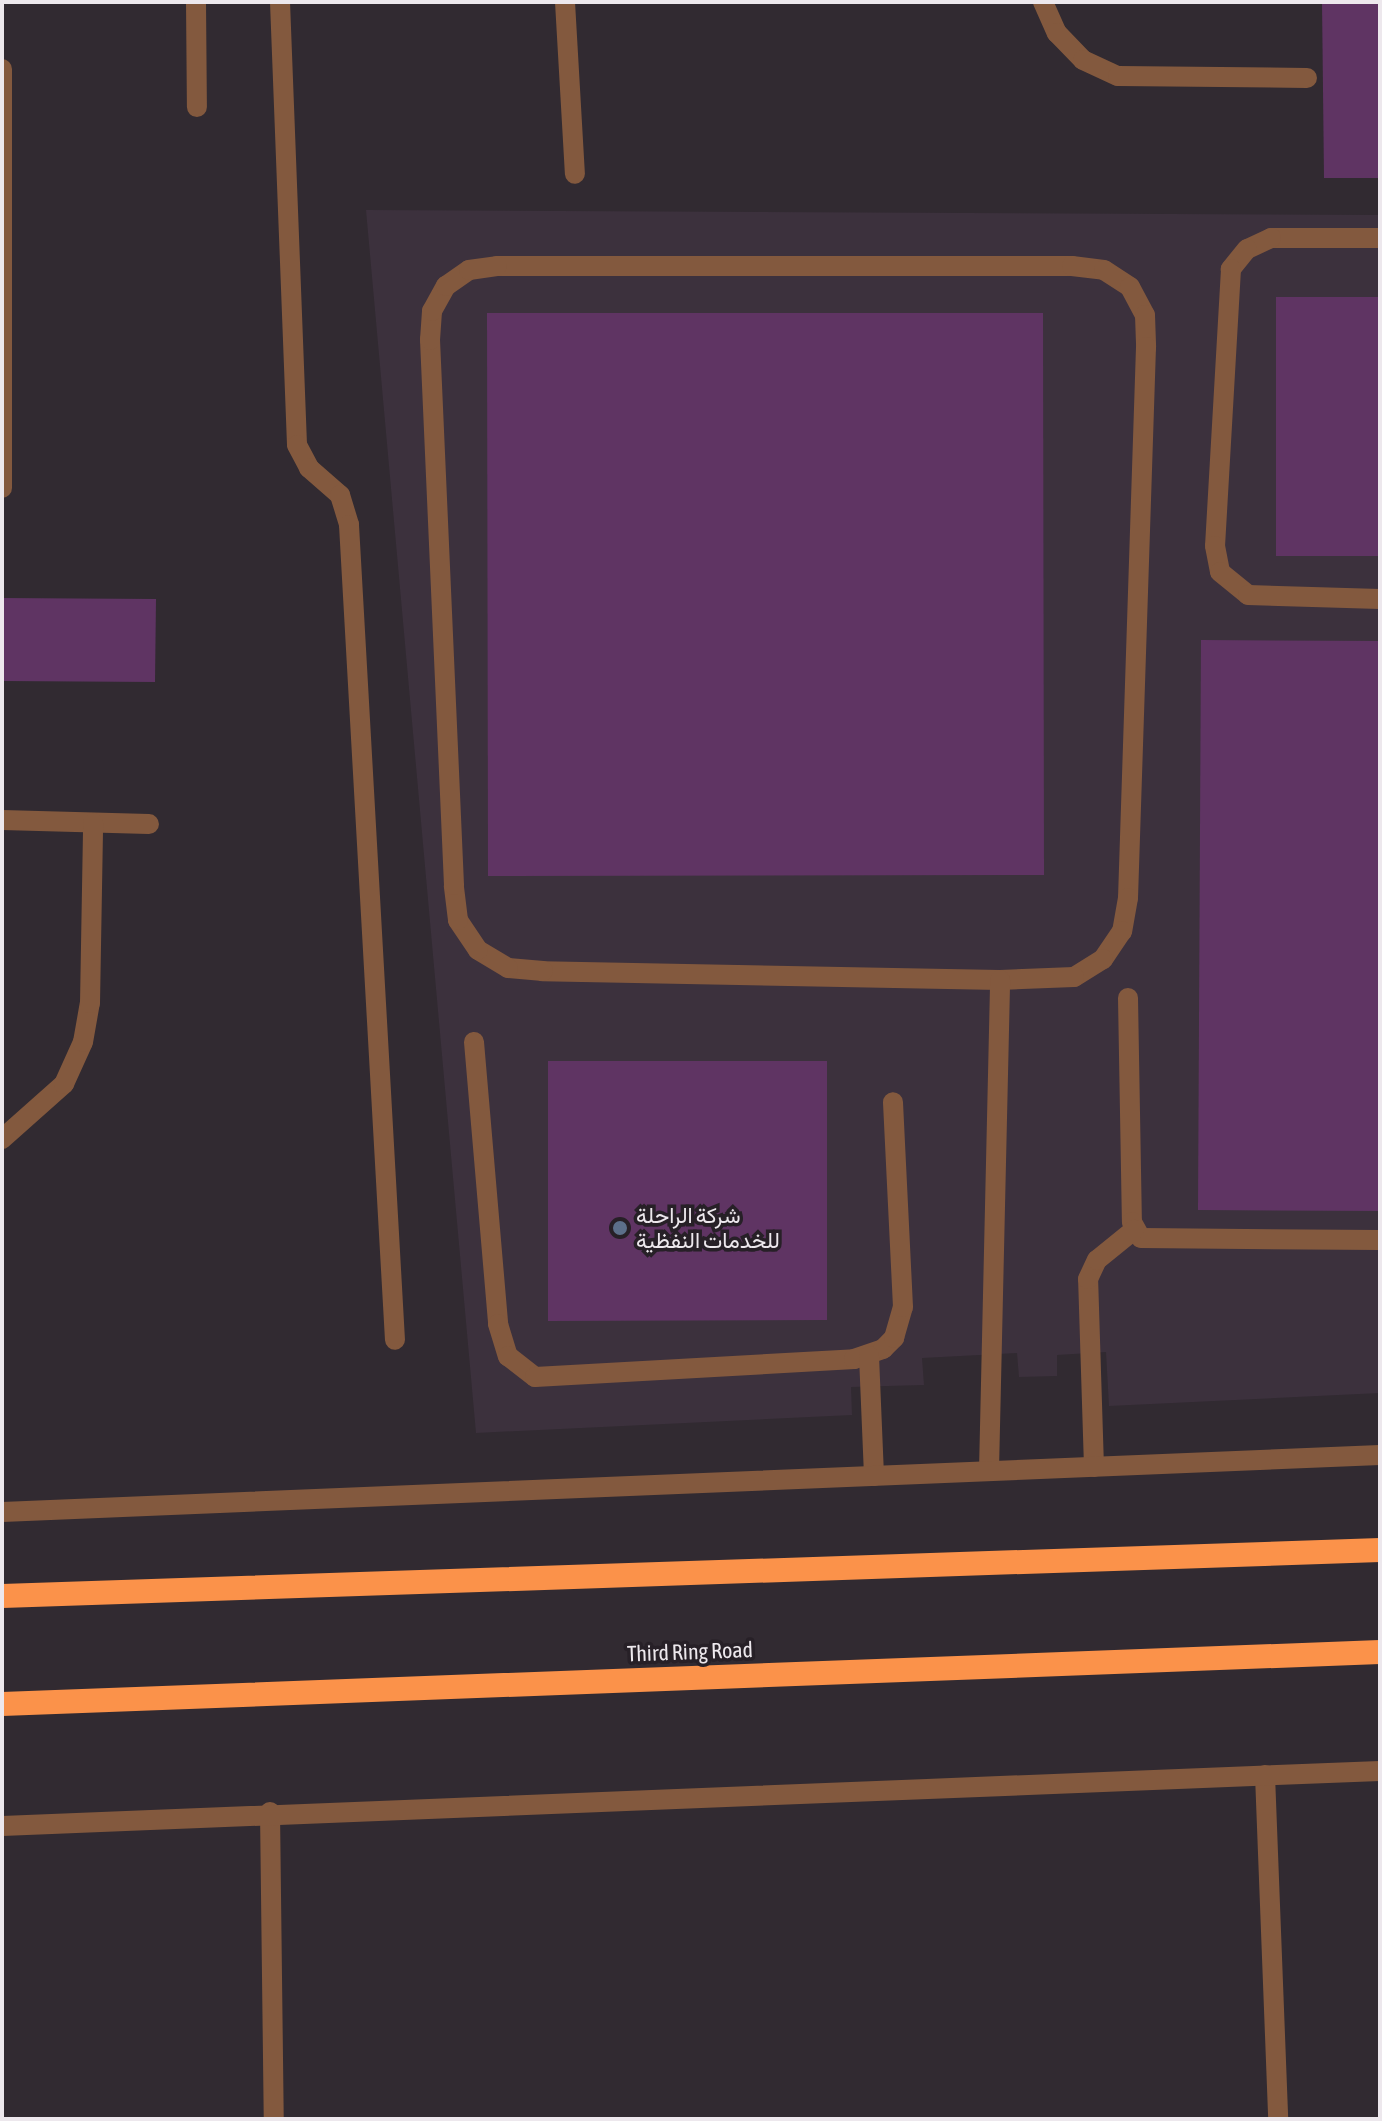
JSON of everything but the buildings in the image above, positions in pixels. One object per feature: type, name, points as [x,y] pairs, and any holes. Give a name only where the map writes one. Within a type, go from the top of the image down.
[{"type":"highway","points":[[2,1596],[1380,1550]]},
{"type":"highway","name":"Third Ring Road","points":[[2,1704],[1380,1652]]},
{"type":"street","points":[[196,2],[197,107]]},
{"type":"street","points":[[280,2],[297,445],[309,468],[340,495],[349,525],[395,1340]]},
{"type":"street","points":[[565,2],[575,174]]},
{"type":"street","points":[[1043,2],[1057,33],[1083,60],[1118,76],[1307,78]]},
{"type":"street","points":[[2,69],[2,488]]},
{"type":"street","points":[[1380,238],[1271,238],[1247,249],[1231,269],[1215,546],[1220,572],[1248,595],[1380,599]]},
{"type":"street","points":[[497,266],[1072,266],[1104,270],[1130,287],[1145,315],[1146,347],[1122,931],[1103,959],[1074,977],[1000,980],[543,971],[508,968],[478,950],[458,920],[454,885],[430,340],[432,311],[446,286],[469,270],[497,266]]},
{"type":"street","points":[[2,820],[149,824]]},
{"type":"street","points":[[2,1139],[64,1084],[83,1042],[90,1003],[93,823]]},
{"type":"street","points":[[989,1471],[1000,980]]},
{"type":"street","points":[[1128,998],[1134,1230]]},
{"type":"street","points":[[474,1042],[498,1324],[508,1356],[520,1369],[551,1379],[869,1356],[894,1338],[903,1307],[893,1102]]},
{"type":"street","points":[[1094,1467],[1088,1279],[1097,1260],[1134,1230]]},
{"type":"street","points":[[1134,1230],[1152,1243],[1380,1240]]},
{"type":"street","points":[[869,1356],[874,1476]]},
{"type":"street","points":[[2,1512],[1380,1455]]},
{"type":"street","points":[[2,1826],[270,1812],[1380,1771]]},
{"type":"street","points":[[1265,1775],[1278,2119]]},
{"type":"street","points":[[270,1812],[274,2119]]},
{"type":"shaded area","points":[[366,210],[1380,215],[1380,1393],[1109,1406],[1106,1352],[1057,1355],[1057,1376],[1019,1377],[1017,1353],[922,1358],[924,1385],[851,1387],[852,1415],[476,1433]]},
{"type":"place","name":"شركة الراحلة للخدمات النفظية","points":[[620,1228]]}]
